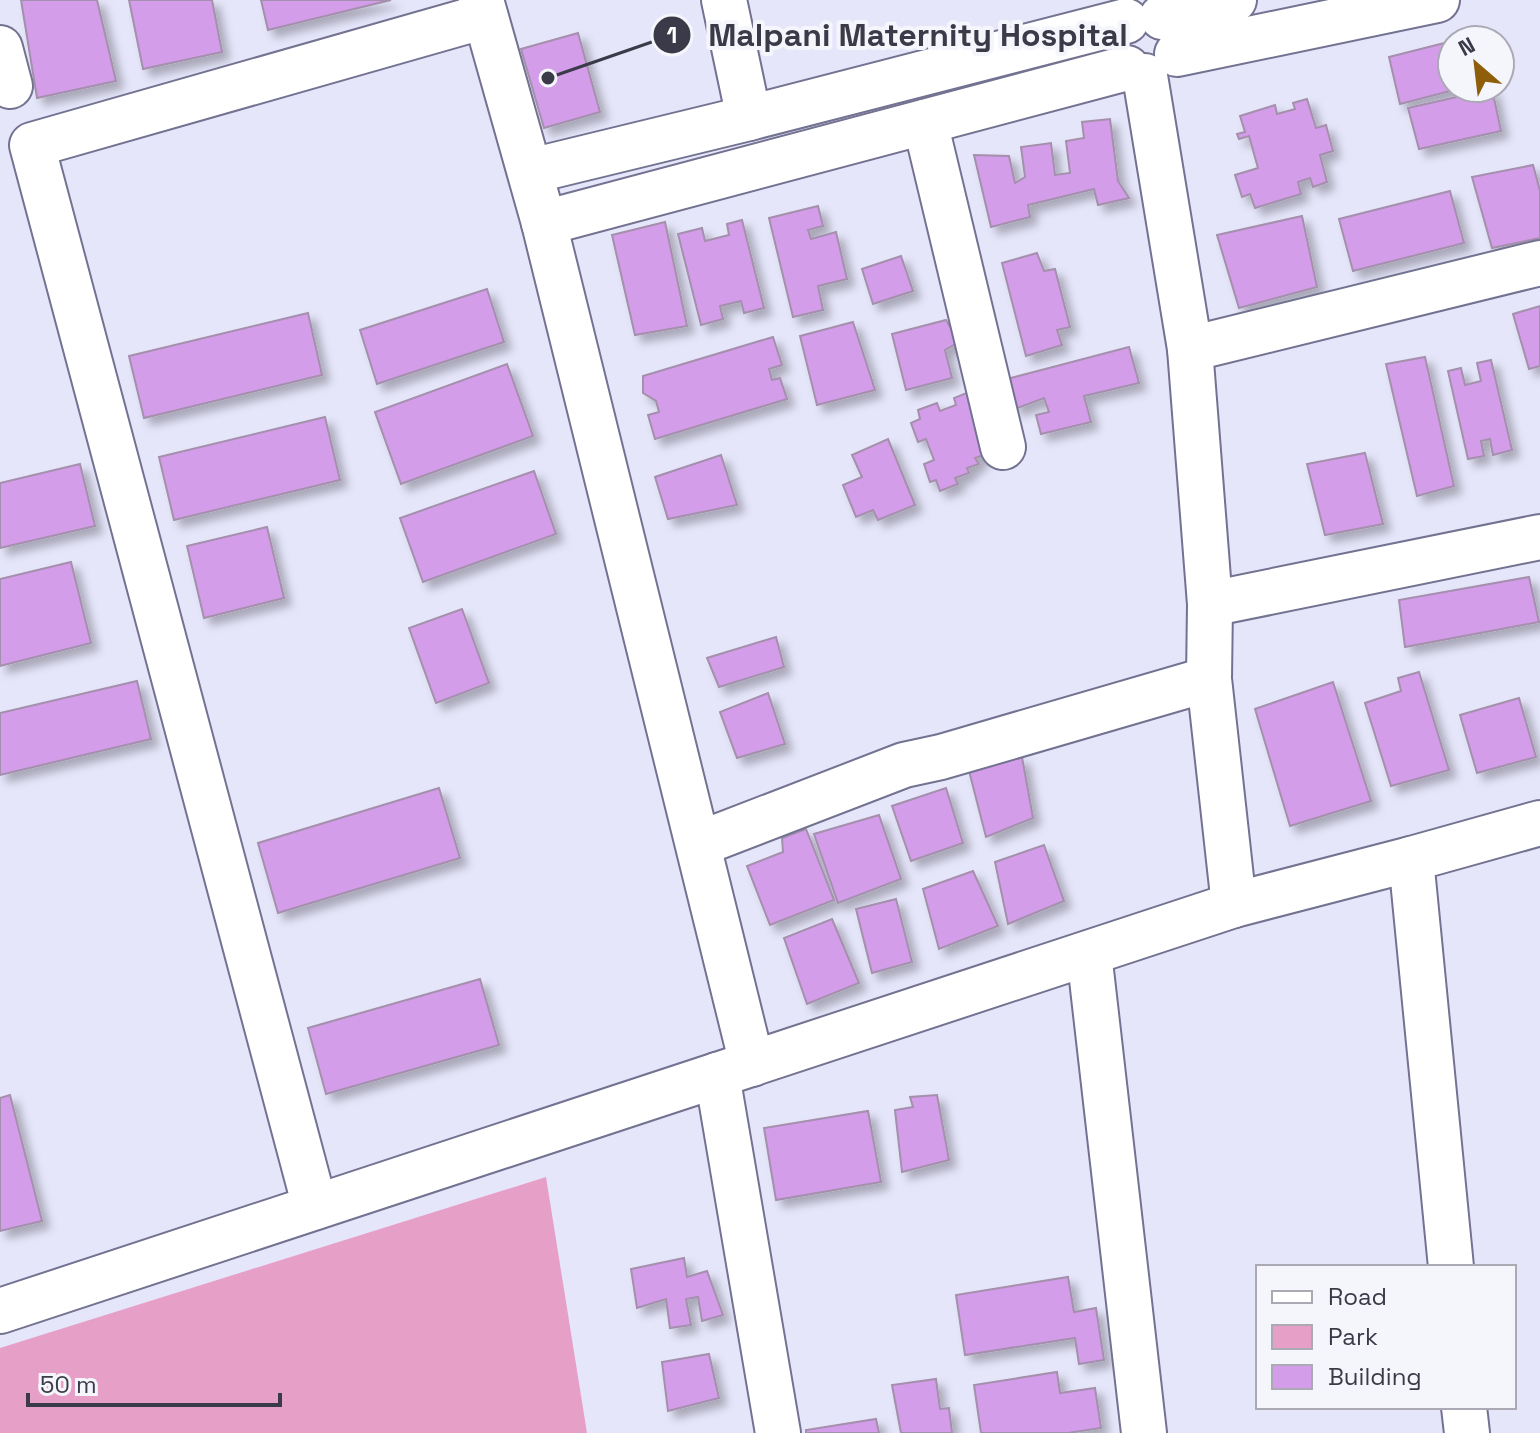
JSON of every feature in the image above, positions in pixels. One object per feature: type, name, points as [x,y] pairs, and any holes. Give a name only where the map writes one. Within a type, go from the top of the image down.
[{"type":"street","points":[[724,0],[749,118]]},
{"type":"street","points":[[544,223],[925,122],[1234,0]]},
{"type":"street","points":[[531,171],[749,118],[1149,36],[1437,0]]},
{"type":"street","points":[[315,1207],[32,145],[483,8],[531,171],[699,844],[734,1070],[778,1433]]},
{"type":"street","points":[[1149,36],[1190,349],[1210,604],[1209,679],[1234,905]]},
{"type":"street","points":[[925,122],[1003,447]]},
{"type":"street","points":[[1190,349],[1540,263]]},
{"type":"street","points":[[1210,604],[1540,537]]},
{"type":"street","points":[[699,844],[904,765],[1209,679]]},
{"type":"street","points":[[0,1311],[1234,905],[1540,823]]},
{"type":"street","points":[[1411,859],[1451,1265]]},
{"type":"street","points":[[1089,953],[1144,1433]]},
{"type":"street","points":[[1464,1409],[1467,1433]]},
{"type":"green space","points":[[546,1177],[587,1433],[0,1433],[0,1348]]},
{"type":"building","points":[[21,0],[97,0],[116,81],[37,98]]},
{"type":"building","points":[[129,0],[212,0],[222,52],[143,69]]},
{"type":"building","points":[[261,0],[391,0],[268,30]]},
{"type":"building","points":[[578,33],[600,112],[544,128],[521,49]]},
{"type":"building","points":[[1436,45],[1436,95],[1400,104],[1389,57]]},
{"type":"building","points":[[1307,99],[1316,128],[1326,125],[1333,151],[1320,155],[1327,182],[1313,187],[1310,178],[1298,182],[1301,194],[1255,208],[1250,194],[1242,197],[1235,175],[1258,168],[1249,136],[1239,139],[1237,134],[1245,132],[1240,116],[1275,105],[1277,114],[1295,109],[1293,103]]},
{"type":"building","points":[[1436,102],[1495,104],[1501,131],[1419,149],[1408,108]]},
{"type":"building","points":[[1110,119],[1118,181],[1129,198],[1098,205],[1094,189],[1028,205],[1030,217],[991,227],[974,155],[1009,156],[1015,183],[1025,177],[1021,147],[1051,143],[1055,175],[1070,173],[1066,141],[1084,138],[1082,122]]},
{"type":"building","points":[[1533,165],[1540,191],[1540,238],[1492,248],[1472,177]]},
{"type":"building","points":[[1450,191],[1464,243],[1353,271],[1339,219]]},
{"type":"building","points":[[818,206],[823,226],[808,230],[811,239],[836,232],[847,279],[818,286],[823,310],[793,317],[769,218]]},
{"type":"building","points":[[1302,216],[1317,287],[1239,308],[1217,235]]},
{"type":"building","points":[[742,220],[764,308],[744,313],[741,301],[720,306],[723,319],[701,325],[678,234],[702,228],[705,241],[729,235],[727,224]]},
{"type":"building","points":[[665,222],[687,326],[635,335],[612,235]]},
{"type":"building","points":[[1037,253],[1044,271],[1055,269],[1070,327],[1057,330],[1062,345],[1026,356],[1002,263]]},
{"type":"building","points":[[901,256],[913,291],[873,304],[862,269]]},
{"type":"building","points":[[487,289],[504,342],[377,384],[360,330]]},
{"type":"building","points":[[1540,306],[1540,366],[1529,369],[1513,314]]},
{"type":"building","points":[[308,313],[322,375],[144,418],[129,356]]},
{"type":"building","points":[[946,320],[959,342],[945,350],[952,378],[906,390],[892,334]]},
{"type":"building","points":[[853,322],[875,390],[817,405],[800,336]]},
{"type":"building","points":[[773,337],[782,365],[769,369],[772,380],[780,378],[787,399],[655,439],[648,415],[659,412],[656,401],[643,393],[643,376]]},
{"type":"building","points":[[1129,347],[1139,383],[1084,396],[1091,422],[1041,434],[1036,415],[1049,412],[1044,398],[1015,409],[1007,379]]},
{"type":"building","points":[[1425,357],[1454,486],[1417,496],[1386,364]]},
{"type":"building","points":[[1491,360],[1512,450],[1493,455],[1490,439],[1481,441],[1484,456],[1468,459],[1448,371],[1461,368],[1465,385],[1481,381],[1477,363]]},
{"type":"building","points":[[507,364],[533,436],[401,484],[375,412]]},
{"type":"building","points":[[969,392],[987,454],[975,458],[979,464],[967,468],[969,473],[955,478],[958,484],[940,491],[936,480],[930,482],[924,464],[934,460],[926,439],[918,442],[911,423],[920,419],[918,410],[937,403],[940,411],[956,405],[954,398]]},
{"type":"building","points":[[325,417],[340,480],[174,520],[159,457]]},
{"type":"building","points":[[888,439],[915,505],[878,520],[873,510],[856,517],[843,485],[862,477],[852,455]]},
{"type":"building","points":[[1365,453],[1383,524],[1325,535],[1307,464]]},
{"type":"building","points":[[721,455],[737,505],[668,519],[655,477]]},
{"type":"building","points":[[80,464],[95,526],[0,548],[0,483]]},
{"type":"building","points":[[534,471],[556,534],[423,582],[400,518]]},
{"type":"building","points":[[267,527],[284,598],[204,618],[187,546]]},
{"type":"building","points":[[71,562],[91,643],[0,666],[0,579]]},
{"type":"building","points":[[1529,577],[1539,622],[1405,647],[1399,600]]},
{"type":"building","points":[[462,609],[489,683],[436,703],[409,628]]},
{"type":"building","points":[[776,637],[784,667],[719,687],[707,658]]},
{"type":"building","points":[[1419,672],[1449,770],[1391,786],[1365,703],[1401,691],[1398,678]]},
{"type":"building","points":[[137,681],[151,739],[0,775],[0,713]]},
{"type":"building","points":[[1333,682],[1371,801],[1290,826],[1255,709]]},
{"type":"building","points":[[768,693],[785,744],[737,758],[720,712]]},
{"type":"building","points":[[1519,698],[1536,757],[1477,773],[1460,715]]},
{"type":"building","points":[[1022,757],[1033,818],[986,837],[968,767]]},
{"type":"building","points":[[439,788],[460,858],[278,913],[258,843]]},
{"type":"building","points":[[946,788],[963,843],[911,861],[892,806]]},
{"type":"building","points":[[879,815],[901,879],[838,903],[814,834]]},
{"type":"building","points":[[806,829],[834,900],[770,925],[747,866],[783,852],[782,838]]},
{"type":"building","points":[[1044,845],[1064,901],[1008,924],[995,862]]},
{"type":"building","points":[[973,871],[998,926],[939,949],[923,889]]},
{"type":"building","points":[[896,899],[912,962],[872,973],[856,909]]},
{"type":"building","points":[[832,919],[859,983],[807,1004],[784,938]]},
{"type":"building","points":[[480,979],[499,1045],[326,1094],[308,1028]]},
{"type":"building","points":[[10,1095],[42,1221],[0,1231],[0,1098]]},
{"type":"building","points":[[937,1095],[949,1160],[902,1172],[895,1110],[913,1107],[910,1097]]},
{"type":"building","points":[[868,1111],[881,1182],[776,1200],[764,1128]]},
{"type":"building","points":[[684,1258],[687,1277],[707,1271],[723,1315],[702,1321],[698,1297],[686,1299],[691,1325],[670,1328],[666,1299],[637,1308],[631,1269]]},
{"type":"building","points":[[1068,1277],[1074,1312],[1096,1308],[1104,1360],[1079,1364],[1075,1338],[965,1355],[956,1295]]},
{"type":"building","points":[[709,1354],[719,1398],[668,1411],[662,1362]]},
{"type":"building","points":[[1057,1372],[1060,1393],[1095,1388],[1101,1428],[1068,1433],[981,1433],[974,1385]]},
{"type":"building","points":[[936,1379],[940,1409],[949,1408],[952,1433],[901,1433],[892,1385]]},
{"type":"building","points":[[876,1419],[879,1433],[806,1433],[806,1430]]},
{"type":"place","name":"Malpani Maternity Hospital","points":[[548,78]]}]
